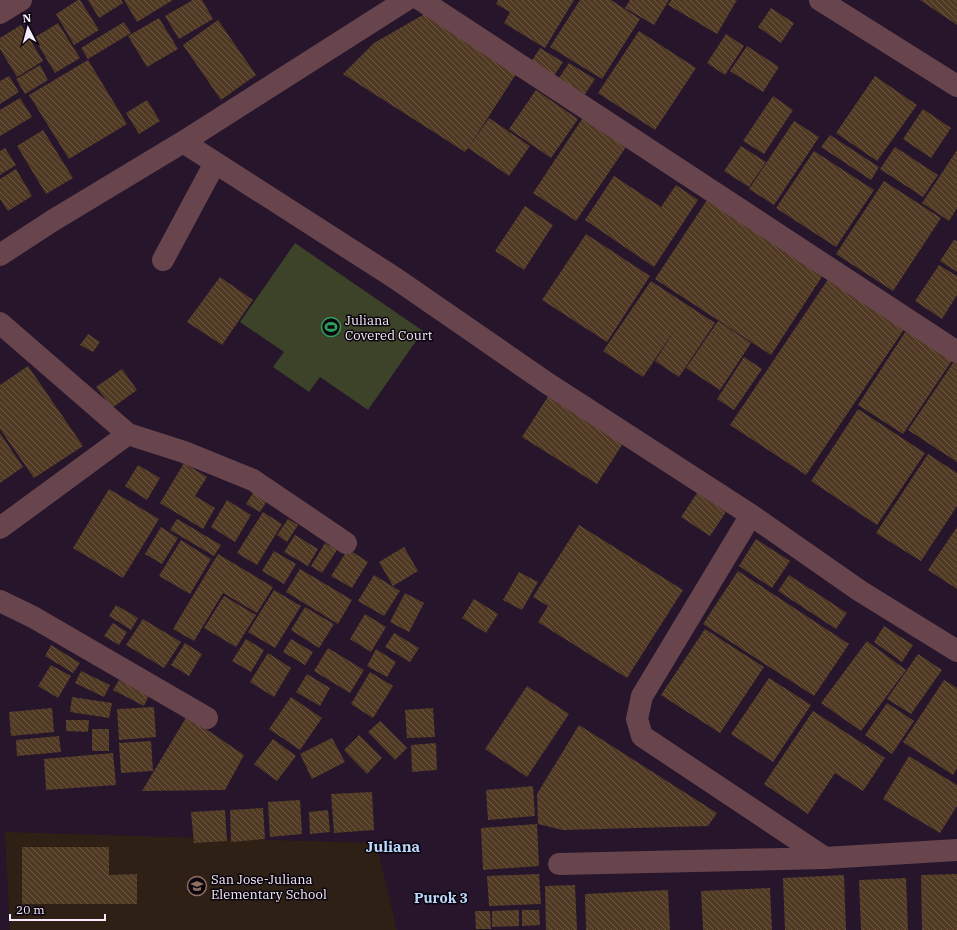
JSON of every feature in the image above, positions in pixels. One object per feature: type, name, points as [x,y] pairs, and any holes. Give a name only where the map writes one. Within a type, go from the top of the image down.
[{"type":"street","points":[[0,13],[21,0]]},
{"type":"street","points":[[0,255],[52,221],[183,142],[406,0]]},
{"type":"street","points":[[421,0],[957,352]]},
{"type":"street","points":[[820,0],[957,86]]},
{"type":"street","points":[[183,142],[395,278],[547,383],[751,515],[860,591],[957,651]]},
{"type":"street","points":[[163,260],[215,163]]},
{"type":"street","points":[[0,323],[128,434],[184,452],[253,480],[346,544]]},
{"type":"street","points":[[0,528],[128,434]]},
{"type":"street","points":[[751,515],[642,696],[637,719],[642,736],[825,858]]},
{"type":"street","points":[[0,601],[32,617],[206,718]]},
{"type":"street","points":[[559,864],[825,858],[957,850]]},
{"type":"shaded area","name":"San Jose-Juliana Elementary School","points":[[5,832],[376,843],[397,930],[10,930]]},
{"type":"green space","name":"Juliana Covered Court","points":[[295,243],[423,331],[368,410],[320,377],[309,392],[273,367],[284,352],[240,322]]},
{"type":"building","points":[[80,0],[99,30],[74,45],[56,14]]},
{"type":"building","points":[[88,0],[121,0],[123,3],[99,18]]},
{"type":"building","points":[[124,0],[173,0],[137,22]]},
{"type":"building","points":[[193,0],[202,0],[213,19],[179,39],[165,16]]},
{"type":"building","points":[[498,0],[574,0],[545,48],[504,23],[510,12],[496,4]]},
{"type":"building","points":[[580,0],[611,0],[640,19],[602,79],[550,47]]},
{"type":"building","points":[[630,0],[669,0],[654,25],[625,8]]},
{"type":"building","points":[[671,0],[737,0],[717,34],[668,5]]},
{"type":"building","points":[[920,0],[957,0],[957,25]]},
{"type":"building","points":[[771,8],[794,23],[781,43],[758,27]]},
{"type":"building","points":[[428,12],[520,68],[469,147],[489,118],[530,146],[509,176],[468,148],[465,152],[343,74],[374,43]]},
{"type":"building","points":[[159,18],[178,49],[147,67],[128,36]]},
{"type":"building","points":[[218,20],[256,75],[221,100],[183,45]]},
{"type":"building","points":[[124,22],[131,33],[88,59],[81,48]]},
{"type":"building","points":[[58,23],[80,58],[55,73],[34,38]]},
{"type":"building","points":[[21,25],[43,61],[17,77],[0,49],[0,38]]},
{"type":"building","points":[[639,31],[696,68],[655,130],[598,93]]},
{"type":"building","points":[[726,34],[744,46],[725,75],[707,63]]},
{"type":"building","points":[[747,46],[779,67],[763,92],[730,71]]},
{"type":"building","points":[[540,48],[563,62],[554,76],[531,62]]},
{"type":"building","points":[[88,60],[127,124],[69,159],[29,95]]},
{"type":"building","points":[[569,63],[595,79],[583,97],[557,81]]},
{"type":"building","points":[[40,65],[48,80],[25,94],[16,79]]},
{"type":"building","points":[[9,76],[19,92],[0,104],[0,81]]},
{"type":"building","points":[[875,76],[917,105],[877,161],[836,133]]},
{"type":"building","points":[[536,90],[578,119],[551,158],[509,129]]},
{"type":"building","points":[[773,96],[793,110],[764,154],[743,141]]},
{"type":"building","points":[[20,98],[32,117],[0,136],[0,110]]},
{"type":"building","points":[[147,100],[160,121],[139,134],[126,113]]},
{"type":"building","points":[[923,109],[951,128],[931,158],[903,139]]},
{"type":"building","points":[[584,116],[628,144],[576,221],[533,193]]},
{"type":"building","points":[[794,121],[819,137],[774,205],[749,189]]},
{"type":"building","points":[[43,130],[73,178],[46,194],[17,146]]},
{"type":"building","points":[[830,135],[879,167],[871,180],[821,147]]},
{"type":"building","points":[[741,146],[766,162],[749,187],[724,171]]},
{"type":"building","points":[[895,147],[938,175],[923,197],[880,169]]},
{"type":"building","points":[[5,148],[16,165],[0,175],[0,151]]},
{"type":"building","points":[[957,150],[957,208],[949,221],[922,203]]},
{"type":"building","points":[[814,151],[874,190],[836,247],[776,208]]},
{"type":"building","points":[[16,169],[32,196],[8,211],[0,199],[0,179]]},
{"type":"building","points":[[614,176],[661,207],[676,185],[698,200],[654,267],[585,220]]},
{"type":"building","points":[[884,181],[941,218],[893,291],[836,254]]},
{"type":"building","points":[[711,194],[827,269],[771,355],[655,279]]},
{"type":"building","points":[[525,206],[553,225],[524,270],[495,251]]},
{"type":"building","points":[[586,234],[650,276],[607,342],[542,300]]},
{"type":"building","points":[[954,240],[957,241],[957,272],[940,261]]},
{"type":"building","points":[[939,265],[957,276],[957,295],[942,319],[915,301]]},
{"type":"building","points":[[833,272],[909,322],[806,475],[730,425]]},
{"type":"building","points":[[220,277],[253,300],[222,345],[187,322]]},
{"type":"building","points":[[651,281],[715,323],[679,377],[655,361],[676,328],[643,377],[603,351]]},
{"type":"building","points":[[718,321],[751,343],[720,390],[686,368]]},
{"type":"building","points":[[911,323],[957,353],[903,434],[858,405]]},
{"type":"building","points":[[88,334],[100,342],[93,352],[80,345]]},
{"type":"building","points":[[744,357],[762,369],[734,410],[717,399]]},
{"type":"building","points":[[957,357],[957,462],[908,430]]},
{"type":"building","points":[[28,366],[83,446],[34,478],[0,429],[0,385]]},
{"type":"building","points":[[122,369],[137,390],[112,408],[96,387]]},
{"type":"building","points":[[549,395],[624,442],[597,484],[522,437]]},
{"type":"building","points":[[858,409],[925,453],[877,525],[811,481]]},
{"type":"building","points":[[0,433],[23,467],[0,483]]},
{"type":"building","points":[[928,454],[957,473],[957,506],[921,561],[876,533]]},
{"type":"building","points":[[184,463],[207,477],[195,496],[215,508],[203,529],[160,503]]},
{"type":"building","points":[[138,465],[160,478],[147,500],[125,486]]},
{"type":"building","points":[[256,488],[270,496],[260,512],[246,504]]},
{"type":"building","points":[[109,489],[159,519],[123,578],[73,548]]},
{"type":"building","points":[[697,493],[726,512],[710,536],[681,517]]},
{"type":"building","points":[[227,500],[251,515],[235,542],[211,527]]},
{"type":"building","points":[[263,512],[282,524],[257,565],[237,553]]},
{"type":"building","points":[[177,519],[221,545],[214,556],[170,530]]},
{"type":"building","points":[[288,519],[298,525],[287,542],[277,535]]},
{"type":"building","points":[[579,525],[683,590],[627,678],[538,622],[548,606],[533,597]]},
{"type":"building","points":[[161,527],[178,538],[162,564],[145,554]]},
{"type":"building","points":[[957,527],[957,589],[928,570]]},
{"type":"building","points":[[295,535],[318,549],[308,566],[284,552]]},
{"type":"building","points":[[756,539],[790,561],[772,588],[739,566]]},
{"type":"building","points":[[181,540],[211,559],[190,594],[159,576]]},
{"type":"building","points":[[325,543],[337,550],[322,573],[311,566]]},
{"type":"building","points":[[404,547],[418,571],[393,586],[379,562]]},
{"type":"building","points":[[348,549],[368,562],[352,588],[331,576]]},
{"type":"building","points":[[274,551],[296,564],[284,584],[262,571]]},
{"type":"building","points":[[218,554],[273,587],[257,613],[223,593],[194,641],[173,629]]},
{"type":"building","points":[[300,569],[352,600],[338,624],[286,592]]},
{"type":"building","points":[[738,571],[849,644],[814,696],[703,624]]},
{"type":"building","points":[[519,572],[538,582],[522,610],[503,600]]},
{"type":"building","points":[[374,575],[400,591],[384,616],[358,601]]},
{"type":"building","points":[[789,575],[847,613],[836,629],[778,591]]},
{"type":"building","points":[[274,590],[301,606],[275,648],[248,632]]},
{"type":"building","points":[[405,593],[424,603],[409,632],[390,622]]},
{"type":"building","points":[[224,596],[256,615],[236,647],[204,628]]},
{"type":"building","points":[[474,599],[498,614],[486,633],[462,618]]},
{"type":"building","points":[[116,605],[138,618],[131,630],[109,616]]},
{"type":"building","points":[[305,607],[334,624],[319,648],[291,630]]},
{"type":"building","points":[[365,614],[386,627],[371,652],[350,639]]},
{"type":"building","points":[[143,619],[181,642],[164,668],[126,645]]},
{"type":"building","points":[[113,623],[127,632],[119,645],[104,636]]},
{"type":"building","points":[[884,626],[913,645],[902,662],[874,642]]},
{"type":"building","points":[[705,629],[764,667],[720,733],[661,695]]},
{"type":"building","points":[[394,633],[419,648],[410,662],[385,647]]},
{"type":"building","points":[[246,639],[264,650],[251,672],[232,661]]},
{"type":"building","points":[[291,639],[313,652],[305,665],[283,652]]},
{"type":"building","points":[[867,641],[906,670],[861,731],[821,703]]},
{"type":"building","points":[[185,643],[202,654],[189,676],[171,665]]},
{"type":"building","points":[[51,645],[80,663],[73,673],[45,656]]},
{"type":"building","points":[[328,648],[364,670],[350,693],[314,671]]},
{"type":"building","points":[[376,649],[396,662],[387,677],[367,666]]},
{"type":"building","points":[[268,653],[291,668],[274,697],[250,682]]},
{"type":"building","points":[[918,654],[942,670],[911,714],[887,699]]},
{"type":"building","points":[[51,665],[71,676],[58,698],[38,686]]},
{"type":"building","points":[[81,671],[110,685],[104,697],[75,683]]},
{"type":"building","points":[[370,672],[393,686],[373,718],[351,704]]},
{"type":"building","points":[[307,674],[330,688],[320,706],[296,692]]},
{"type":"building","points":[[769,678],[811,705],[773,762],[731,734]]},
{"type":"building","points":[[119,680],[149,695],[144,706],[113,690]]},
{"type":"building","points":[[944,680],[957,688],[957,768],[953,775],[903,742]]},
{"type":"building","points":[[527,686],[569,714],[527,777],[485,749]]},
{"type":"building","points":[[72,697],[112,703],[109,718],[70,712]]},
{"type":"building","points":[[291,697],[322,718],[300,750],[269,729]]},
{"type":"building","points":[[887,703],[914,721],[892,754],[865,735]]},
{"type":"building","points":[[154,707],[156,737],[119,740],[117,709]]},
{"type":"building","points":[[52,708],[54,732],[11,736],[9,712]]},
{"type":"building","points":[[433,708],[435,737],[407,738],[405,710]]},
{"type":"building","points":[[813,711],[885,758],[863,791],[835,773],[808,814],[764,784]]},
{"type":"building","points":[[187,716],[244,755],[225,790],[142,791]]},
{"type":"building","points":[[66,720],[89,720],[88,732],[66,731]]},
{"type":"building","points":[[380,721],[407,748],[395,760],[368,732]]},
{"type":"building","points":[[579,725],[717,813],[708,826],[563,830],[538,824],[537,794]]},
{"type":"building","points":[[92,729],[109,729],[109,751],[92,751]]},
{"type":"building","points":[[359,735],[382,758],[367,774],[344,750]]},
{"type":"building","points":[[59,736],[61,752],[17,756],[16,740]]},
{"type":"building","points":[[332,738],[345,762],[312,779],[300,754]]},
{"type":"building","points":[[273,739],[296,756],[277,781],[254,764]]},
{"type":"building","points":[[151,741],[153,771],[121,773],[119,743]]},
{"type":"building","points":[[436,743],[437,770],[412,772],[411,745]]},
{"type":"building","points":[[113,753],[116,785],[46,790],[44,759]]},
{"type":"building","points":[[909,756],[957,785],[957,806],[940,833],[883,799]]},
{"type":"building","points":[[533,786],[535,816],[488,820],[486,790]]},
{"type":"building","points":[[372,792],[374,830],[334,833],[331,794]]},
{"type":"building","points":[[300,800],[302,834],[270,837],[268,802]]},
{"type":"building","points":[[263,808],[265,839],[231,842],[230,810]]},
{"type":"building","points":[[225,810],[227,841],[194,843],[191,812]]},
{"type":"building","points":[[328,810],[330,832],[310,834],[309,812]]},
{"type":"building","points":[[537,824],[539,866],[483,870],[481,828]]},
{"type":"building","points":[[22,847],[109,847],[109,875],[137,874],[137,904],[22,904]]},
{"type":"building","points":[[539,874],[541,904],[489,906],[487,876]]},
{"type":"building","points":[[957,874],[957,930],[922,930],[921,875]]},
{"type":"building","points":[[844,875],[846,930],[785,930],[783,878]]},
{"type":"building","points":[[906,878],[908,930],[861,930],[859,880]]},
{"type":"building","points":[[575,885],[577,930],[546,930],[545,886]]},
{"type":"building","points":[[770,888],[772,930],[703,930],[701,891]]},
{"type":"building","points":[[668,890],[670,930],[586,930],[585,894]]},
{"type":"building","points":[[519,910],[519,926],[492,927],[492,911]]},
{"type":"building","points":[[522,910],[539,910],[540,925],[522,926]]},
{"type":"building","points":[[475,911],[490,911],[491,929],[476,929]]},
{"type":"place","name":"Juliana Covered Court","points":[[331,327]]},
{"type":"place","name":"San Jose-Juliana Elementary School","points":[[197,886]]},
{"type":"district","name":"Juliana","points":[[393,847]]},
{"type":"district","name":"Purok 3","points":[[441,898]]}]
